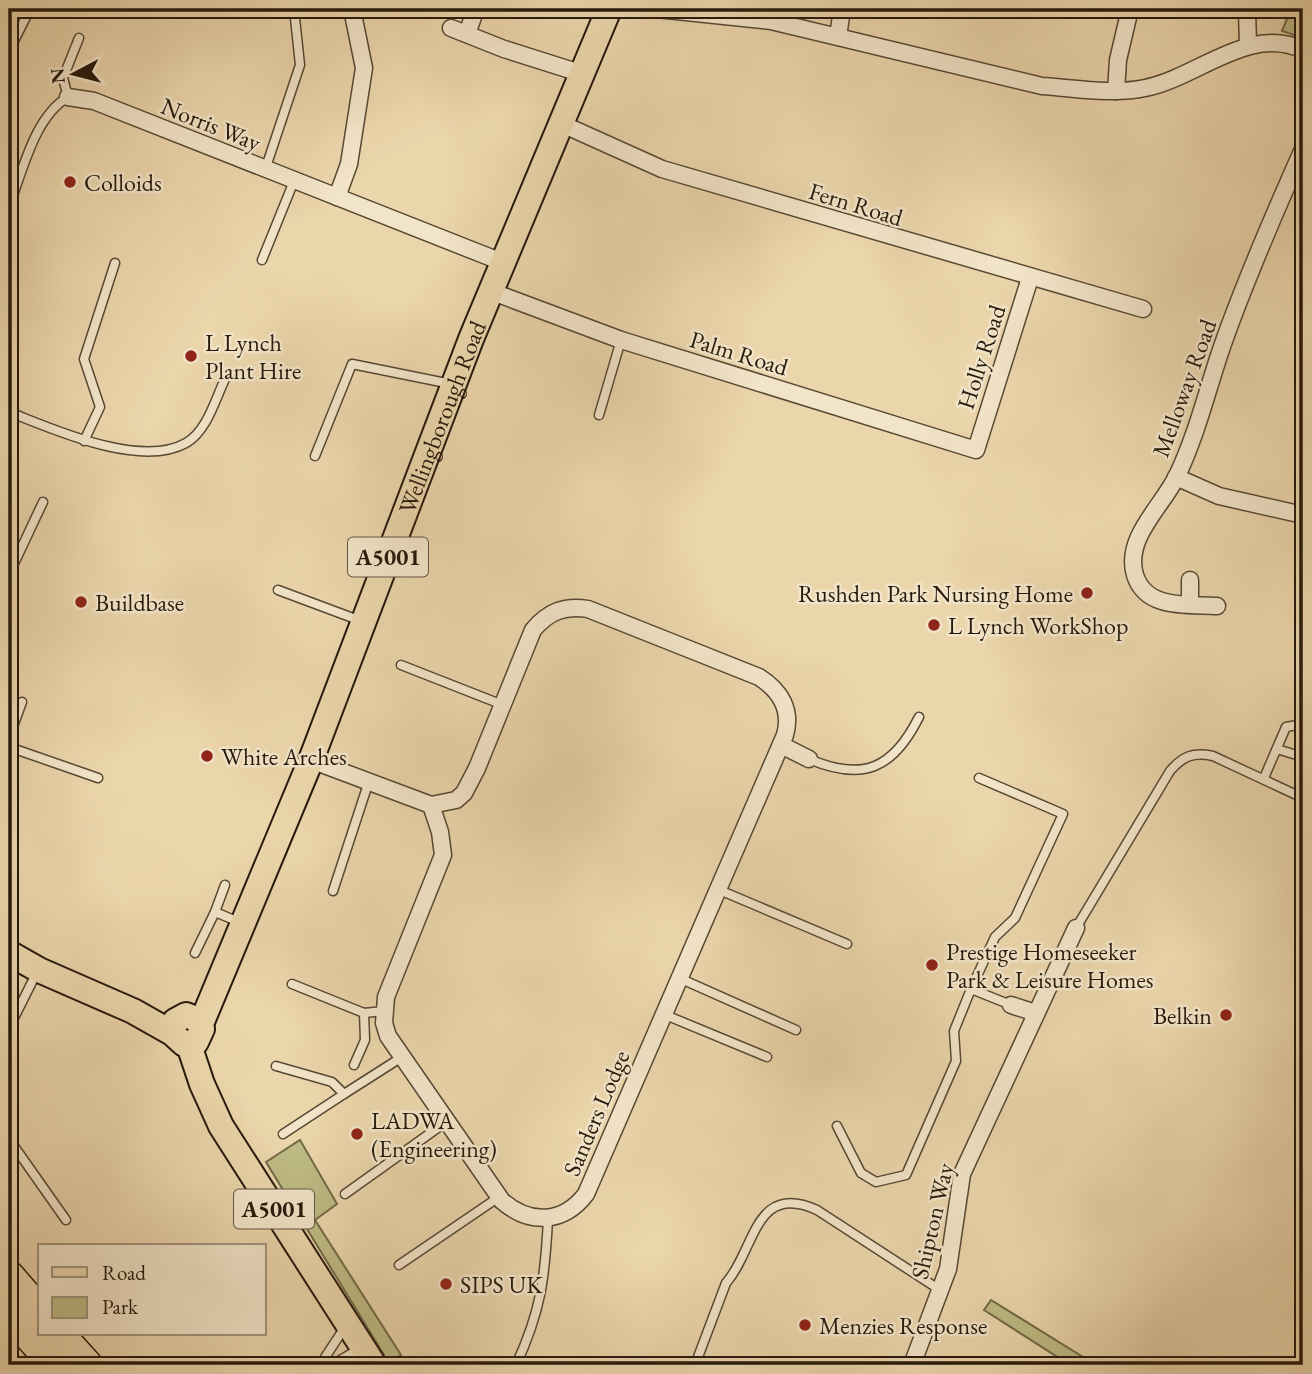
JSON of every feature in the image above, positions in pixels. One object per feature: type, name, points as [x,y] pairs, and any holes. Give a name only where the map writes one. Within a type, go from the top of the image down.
[{"type":"highway","points":[[9,1276],[26,1324],[55,1365]]},
{"type":"highway","points":[[9,1314],[26,1324]]},
{"type":"highway","points":[[62,1336],[88,1365]]},
{"type":"main road","name":"Wellingborough Road","points":[[186,1027],[217,984],[245,925],[490,291],[609,9]]},
{"type":"main road","points":[[9,953],[39,970],[133,1011],[186,1027]]},
{"type":"main road","name":"A5001","points":[[186,1027],[202,1084],[221,1125],[367,1356]]},
{"type":"street","points":[[337,197],[349,164],[364,68],[352,9]]},
{"type":"street","points":[[657,9],[761,19],[1042,86],[1116,90],[1164,83],[1248,46],[1282,43],[1303,50]]},
{"type":"street","points":[[838,37],[842,9]]},
{"type":"street","points":[[1116,90],[1118,60],[1130,9]]},
{"type":"street","points":[[1247,9],[1248,46]]},
{"type":"street","points":[[474,14],[459,31],[503,49],[583,74]]},
{"type":"street","name":"Norris Way","points":[[68,97],[94,101],[502,262]]},
{"type":"street","name":"Fern Road","points":[[562,124],[662,169],[1143,309]]},
{"type":"street","name":"Melloway Road","points":[[1217,606],[1166,603],[1150,597],[1140,585],[1132,563],[1136,542],[1176,477],[1201,415],[1228,330],[1303,149]]},
{"type":"street","name":"Holly Road","points":[[976,450],[1030,278]]},
{"type":"street","name":"Palm Road","points":[[490,291],[621,340],[976,450]]},
{"type":"street","points":[[1176,477],[1219,496],[1303,514]]},
{"type":"street","points":[[1190,580],[1190,604]]},
{"type":"street","name":"Sanders Lodge","points":[[431,805],[446,804],[464,793],[533,630],[543,618],[556,611],[579,608],[770,683],[777,690],[788,713],[788,725],[780,745],[586,1194],[568,1211],[548,1219]]},
{"type":"street","points":[[780,745],[809,759]]},
{"type":"street","points":[[311,760],[431,805],[440,832],[443,855],[386,997],[384,1011],[388,1036],[499,1197],[514,1211],[527,1217],[548,1219]]},
{"type":"street","name":"Shipton Way","points":[[912,1365],[948,1269],[962,1174],[1076,928]]},
{"type":"street","points":[[1011,1005],[1036,1013]]},
{"type":"lane","points":[[9,51],[30,9]]},
{"type":"lane","points":[[265,170],[300,65],[294,9]]},
{"type":"lane","points":[[9,206],[42,123],[53,106],[68,97],[64,78],[79,38]]},
{"type":"lane","points":[[262,260],[294,181]]},
{"type":"lane","points":[[84,441],[100,407],[84,359],[115,263]]},
{"type":"lane","points":[[598,415],[621,340]]},
{"type":"lane","points":[[314,456],[352,364],[453,385]]},
{"type":"lane","points":[[9,412],[97,446],[154,450],[185,443],[202,428],[225,379]]},
{"type":"lane","points":[[9,569],[12,568],[43,502]]},
{"type":"lane","points":[[278,590],[364,622]]},
{"type":"lane","points":[[401,665],[503,705]]},
{"type":"lane","points":[[9,738],[22,702]]},
{"type":"lane","points":[[809,759],[839,770],[855,771],[872,767],[890,759],[898,751],[919,717]]},
{"type":"lane","points":[[1264,778],[1286,727],[1303,724]]},
{"type":"lane","points":[[9,747],[98,778]]},
{"type":"lane","points":[[1277,749],[1303,757]]},
{"type":"lane","points":[[1076,928],[1170,771],[1184,757],[1200,753],[1213,756],[1303,798]]},
{"type":"lane","points":[[837,1126],[861,1173],[876,1182],[906,1175],[956,1061],[954,1031],[971,989],[995,937],[1015,918],[1063,814],[979,778]]},
{"type":"lane","points":[[332,891],[369,781]]},
{"type":"lane","points":[[195,953],[225,885]]},
{"type":"lane","points":[[717,889],[847,944]]},
{"type":"lane","points":[[215,912],[245,925]]},
{"type":"lane","points":[[9,1028],[39,970]]},
{"type":"lane","points":[[679,978],[796,1030]]},
{"type":"lane","points":[[292,985],[364,1013],[384,1011]]},
{"type":"lane","points":[[971,989],[1011,1005]]},
{"type":"lane","points":[[354,1065],[365,1040],[364,1013]]},
{"type":"lane","points":[[663,1014],[767,1057]]},
{"type":"lane","points":[[283,1134],[402,1057]]},
{"type":"lane","points":[[276,1066],[332,1082],[344,1094]]},
{"type":"lane","points":[[345,1194],[446,1122]]},
{"type":"lane","points":[[9,1139],[66,1220]]},
{"type":"lane","points":[[398,1265],[499,1197]]},
{"type":"lane","points":[[695,1365],[726,1283],[735,1273],[765,1213],[778,1206],[800,1203],[817,1210],[940,1290]]},
{"type":"lane","points":[[516,1365],[534,1326],[545,1282],[548,1219]]},
{"type":"lane","points":[[320,1365],[347,1325]]},
{"type":"lane","points":[[332,1365],[367,1356]]},
{"type":"green space","points":[[1291,9],[1303,9],[1303,38],[1282,31]]},
{"type":"green space","points":[[300,1140],[337,1204],[315,1220],[401,1355],[389,1363],[266,1162]]},
{"type":"green space","points":[[991,1300],[1096,1365],[1070,1365],[984,1310]]},
{"type":"place","name":"Colloids","points":[[70,182]]},
{"type":"place","name":"L Lynch Plant Hire","points":[[191,356]]},
{"type":"place","name":"Rushden Park Nursing Home","points":[[1087,593]]},
{"type":"place","name":"Buildbase","points":[[81,602]]},
{"type":"place","name":"L Lynch WorkShop","points":[[934,625]]},
{"type":"place","name":"White Arches","points":[[207,756]]},
{"type":"place","name":"Prestige Homeseeker Park & Leisure Homes","points":[[932,965]]},
{"type":"place","name":"Belkin","points":[[1226,1015]]},
{"type":"place","name":"LADWA (Engineering)","points":[[357,1134]]},
{"type":"place","name":"SIPS UK","points":[[446,1284]]},
{"type":"place","name":"Menzies Response","points":[[805,1325]]}]
